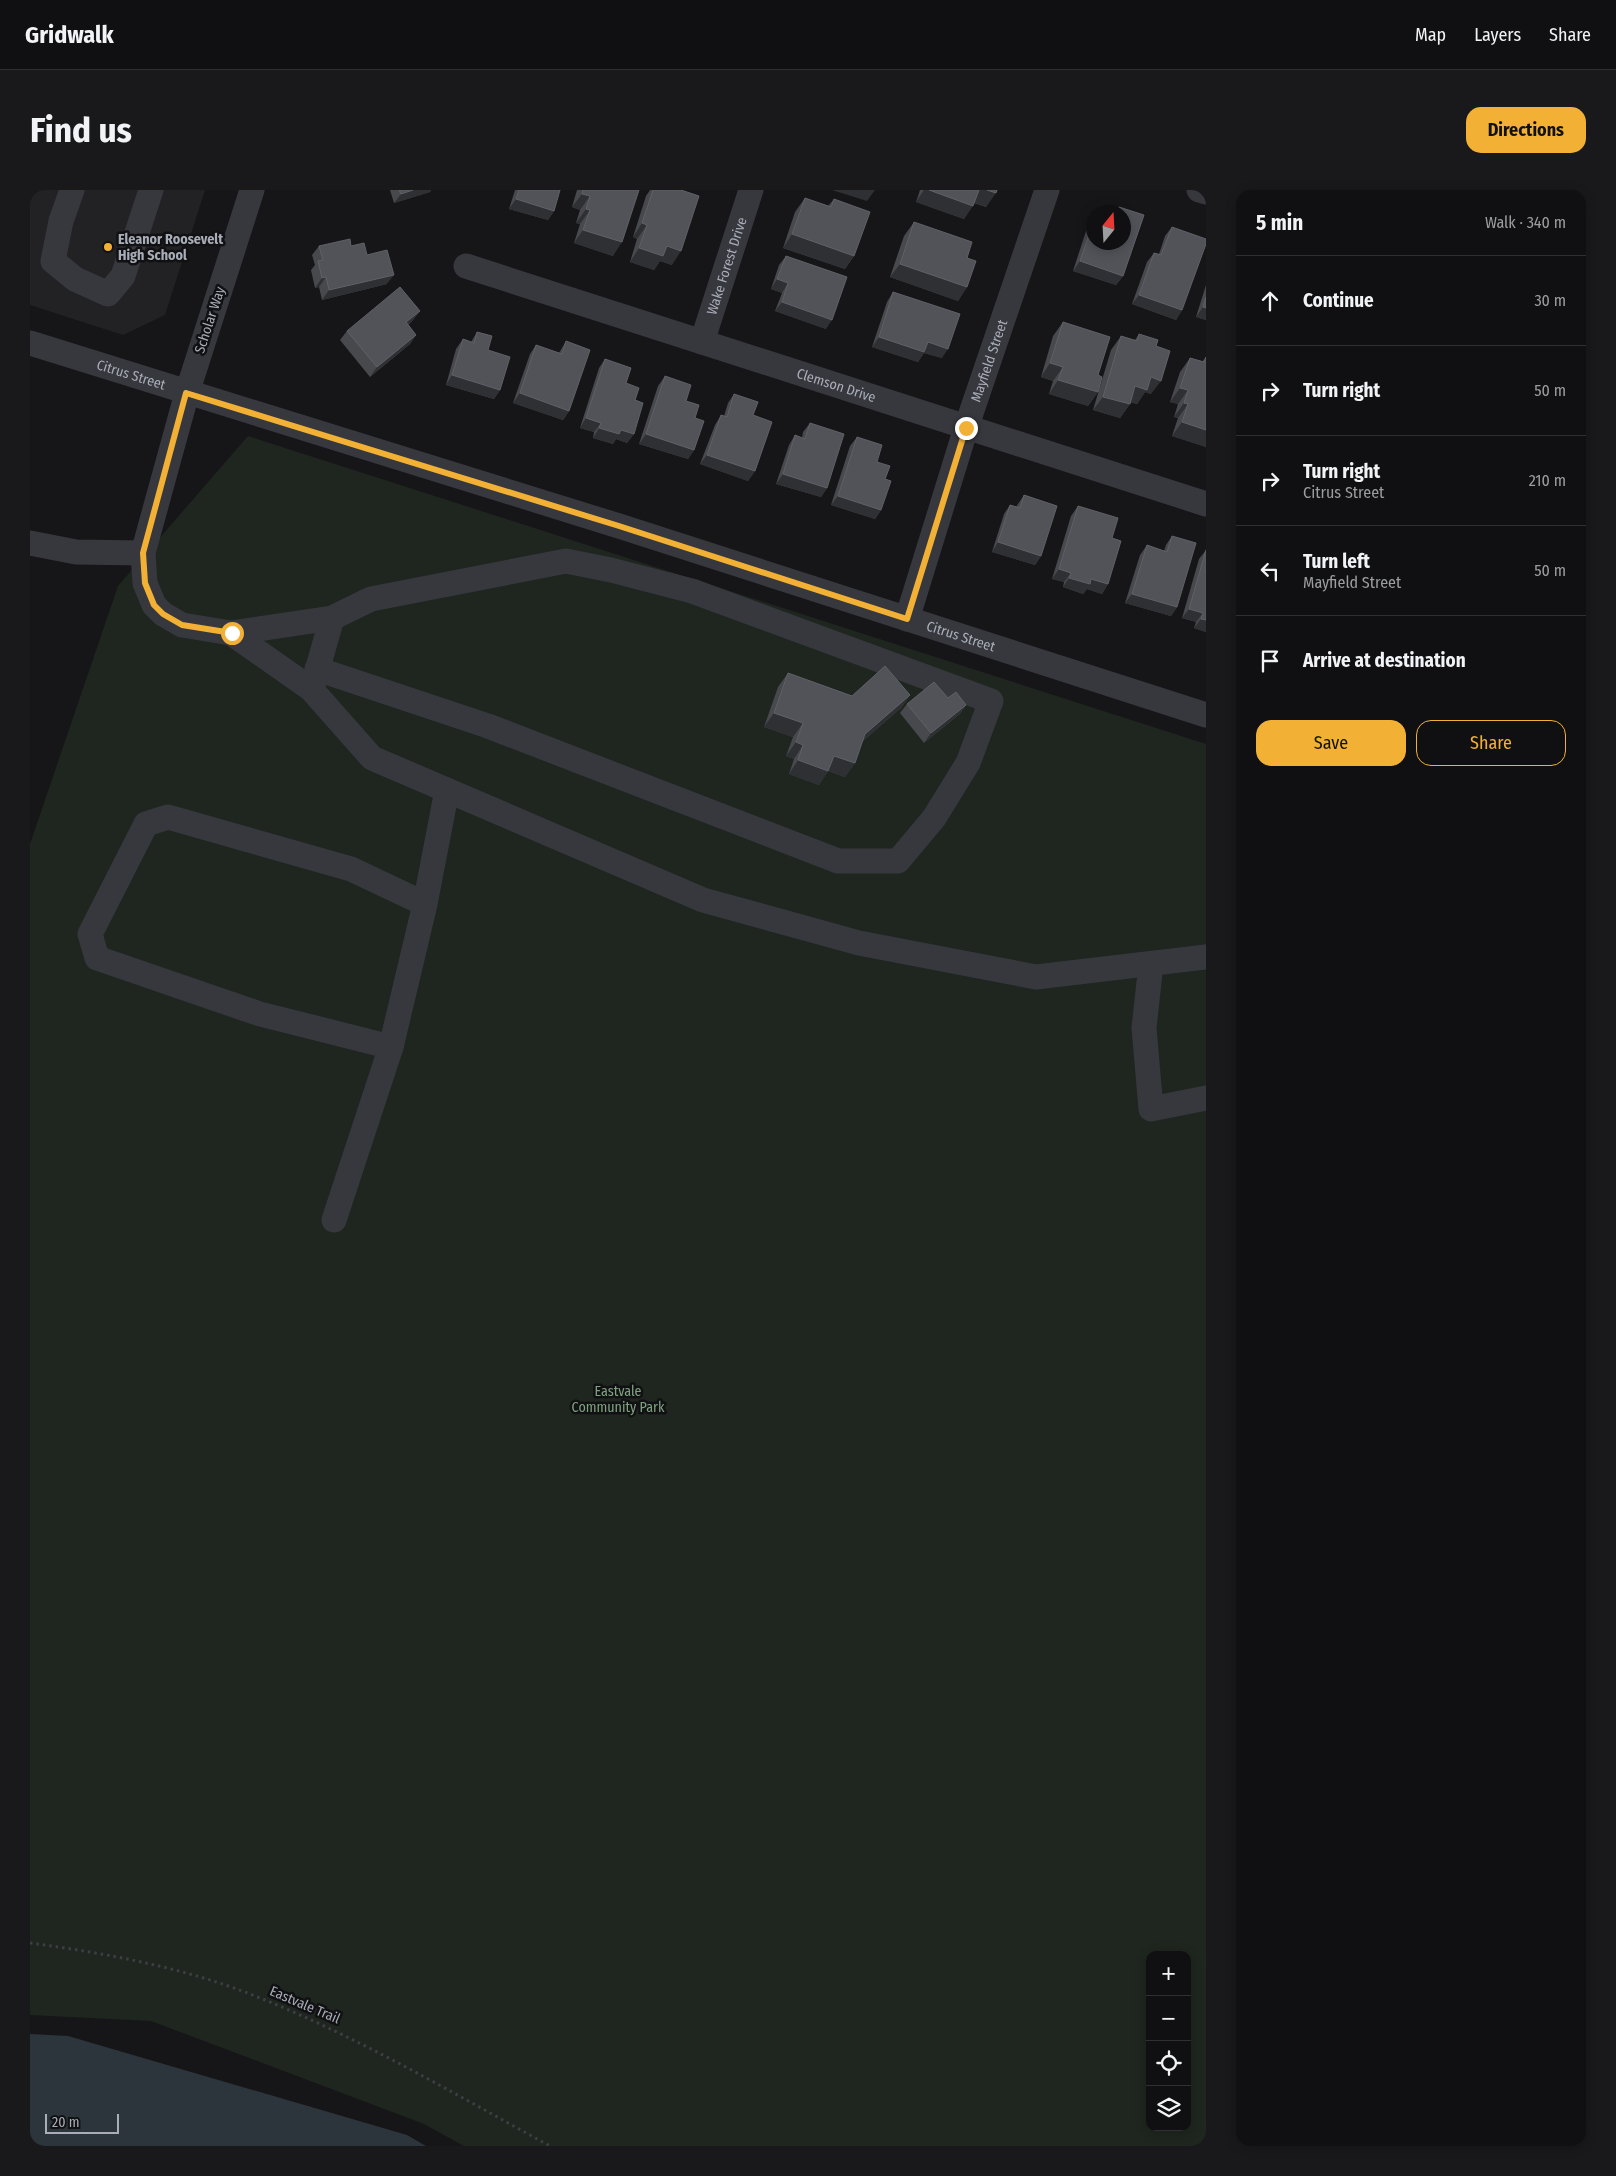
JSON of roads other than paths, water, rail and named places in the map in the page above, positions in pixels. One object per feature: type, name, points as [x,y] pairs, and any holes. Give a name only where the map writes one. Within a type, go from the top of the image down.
[{"type":"street","points":[[72,190],[61,222],[53,261],[75,279],[108,294],[123,276],[151,190]]},
{"type":"street","name":"Scholar Way","points":[[232,633],[182,625],[163,614],[154,605],[145,583],[143,553],[186,393],[252,190]]},
{"type":"street","name":"Wake Forest Drive","points":[[702,342],[751,190]]},
{"type":"street","name":"Mayfield Street","points":[[907,619],[966,428],[1047,190]]},
{"type":"street","points":[[1199,190],[1206,192]]},
{"type":"street","name":"Clemson Drive","points":[[466,266],[1206,504]]},
{"type":"street","name":"Citrus Street","points":[[30,343],[619,526],[1206,715]]},
{"type":"street","points":[[30,543],[76,552],[143,553]]},
{"type":"street","points":[[566,561],[611,570],[692,592],[991,700],[968,763],[934,818],[898,861],[838,860],[488,726],[314,679],[232,633],[332,618],[371,599],[566,561]]},
{"type":"street","points":[[314,679],[332,618]]},
{"type":"street","points":[[314,679],[372,758],[703,900],[859,943],[1036,977],[1206,957]]},
{"type":"street","points":[[334,1220],[391,1047],[425,904],[447,790]]},
{"type":"street","points":[[391,1047],[260,1014],[97,958],[90,934],[146,824],[168,817],[351,869],[425,904]]},
{"type":"street","points":[[1151,964],[1144,1028],[1151,1109],[1206,1098]]},
{"type":"place","name":"Eleanor Roosevelt High School","points":[[108,247]]},
{"type":"park label","name":"Eastvale Community Park","points":[[618,1400]]}]
